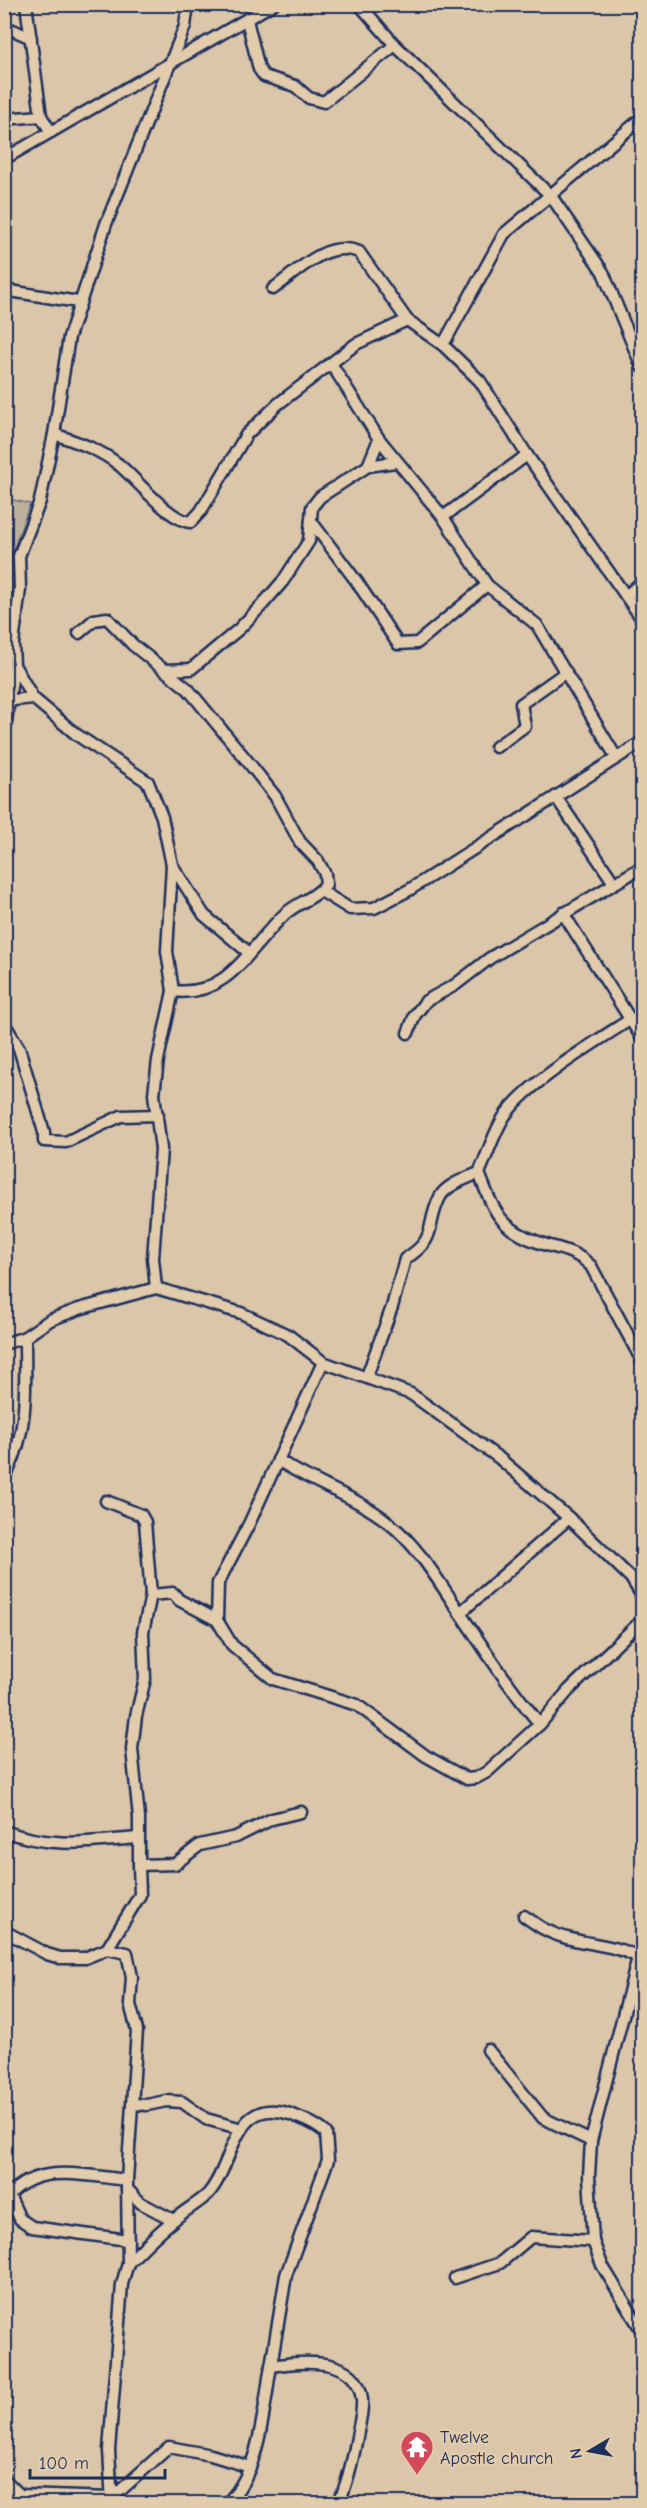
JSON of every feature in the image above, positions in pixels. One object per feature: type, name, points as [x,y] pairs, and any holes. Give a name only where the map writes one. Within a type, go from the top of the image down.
[{"type":"street","points":[[26,4],[41,116],[51,132]]},
{"type":"street","points":[[4,736],[6,701],[14,665],[16,615],[20,589],[19,556],[40,501],[54,434],[61,377],[78,302],[131,157],[185,26],[188,4]]},
{"type":"street","points":[[4,159],[273,4]]},
{"type":"street","points":[[359,4],[395,45],[551,196],[603,272],[642,366]]},
{"type":"street","points":[[247,20],[259,69],[264,76],[295,86],[309,98],[324,102],[395,45]]},
{"type":"street","points":[[4,26],[31,38]]},
{"type":"street","points":[[4,119],[41,116]]},
{"type":"street","points":[[443,345],[504,234],[642,118]]},
{"type":"street","points":[[273,289],[315,258],[335,248],[348,247],[359,252],[407,320],[443,345],[480,381],[527,455],[642,618]]},
{"type":"street","points":[[4,290],[78,302]]},
{"type":"street","points":[[54,434],[82,443],[118,464],[177,517],[191,522],[201,511],[246,435],[279,404],[332,365],[356,344],[407,320]]},
{"type":"street","points":[[332,365],[379,440],[443,517],[487,585],[537,625],[616,757]]},
{"type":"street","points":[[368,466],[379,440]]},
{"type":"street","points":[[443,517],[527,455]]},
{"type":"street","points":[[164,670],[191,669],[239,629],[283,582],[309,541],[312,507],[320,497],[368,466],[395,462]]},
{"type":"street","points":[[311,522],[357,582],[398,644],[408,646],[417,643],[487,585]]},
{"type":"street","points":[[626,596],[642,582]]},
{"type":"street","points":[[4,610],[16,615]]},
{"type":"street","points":[[79,633],[94,620],[107,618],[133,645],[188,688],[274,796],[300,842],[318,861],[325,874],[326,884],[321,891],[286,913],[232,972],[207,988],[191,993],[173,991]]},
{"type":"street","points":[[14,665],[33,698],[77,735],[148,782],[162,817],[172,865],[167,951],[173,991],[158,1060],[154,1094],[158,1115],[160,1161],[153,1257],[156,1288]]},
{"type":"street","points":[[188,688],[191,669]]},
{"type":"street","points":[[496,747],[525,726],[521,704],[566,672]]},
{"type":"street","points":[[6,701],[33,698]]},
{"type":"street","points":[[321,891],[350,909],[374,908],[409,890],[642,742]]},
{"type":"street","points":[[556,797],[614,883]]},
{"type":"street","points":[[172,865],[204,915],[248,952]]},
{"type":"street","points":[[408,1033],[415,1015],[426,1001],[563,913],[639,869],[642,882]]},
{"type":"street","points":[[563,913],[642,1038]]},
{"type":"street","points":[[367,1376],[392,1307],[405,1259],[422,1248],[440,1195],[462,1180],[479,1173],[506,1114],[526,1094],[585,1049],[631,1019]]},
{"type":"street","points":[[4,1023],[19,1048],[44,1132],[44,1141],[66,1142],[121,1116],[158,1115]]},
{"type":"street","points":[[479,1173],[495,1211],[509,1230],[528,1239],[571,1252],[582,1257],[591,1266],[642,1361]]},
{"type":"street","points":[[4,1344],[26,1337],[50,1320],[79,1308],[156,1288],[241,1313],[288,1335],[323,1362],[367,1376],[411,1394],[499,1458],[569,1518],[631,1578],[642,1596]]},
{"type":"street","points":[[4,1472],[8,1471],[14,1459],[24,1422],[26,1337]]},
{"type":"street","points":[[323,1362],[218,1583],[217,1620],[231,1645],[273,1679],[357,1705],[426,1756],[467,1779],[487,1772],[540,1724],[569,1690],[642,1620]]},
{"type":"street","points":[[278,1460],[303,1477],[362,1504],[391,1524],[416,1550],[505,1679],[540,1724]]},
{"type":"street","points":[[4,1931],[47,1954],[60,1958],[86,1958],[107,1948],[140,1895],[139,1818],[132,1749],[136,1716],[145,1679],[143,1632],[151,1594],[145,1522],[141,1515],[106,1501]]},
{"type":"street","points":[[460,1613],[569,1518]]},
{"type":"street","points":[[151,1594],[173,1593],[178,1600],[217,1620]]},
{"type":"street","points":[[139,1865],[175,1864],[200,1845],[236,1837],[272,1819],[301,1812]]},
{"type":"street","points":[[4,1831],[32,1842],[64,1844],[138,1838]]},
{"type":"street","points":[[524,1916],[548,1931],[572,1940],[640,1953],[591,2141],[589,2176],[593,2241],[602,2265],[642,2331]]},
{"type":"street","points":[[107,1948],[127,1953],[131,1966],[130,2004],[137,2030],[127,2185],[128,2263],[122,2284],[109,2450],[112,2501]]},
{"type":"street","points":[[489,2050],[543,2118],[591,2141]]},
{"type":"street","points":[[133,2104],[182,2102],[206,2119],[242,2128]]},
{"type":"street","points":[[128,2263],[173,2220],[207,2195],[220,2176],[242,2128],[251,2116],[263,2111],[278,2111],[318,2126],[326,2133],[328,2160],[286,2275],[260,2427],[250,2467],[238,2492],[226,2504]]},
{"type":"street","points":[[128,2240],[32,2227],[20,2219],[7,2194],[20,2183],[47,2174],[127,2185],[141,2203],[173,2220]]},
{"type":"street","points":[[455,2278],[500,2263],[531,2237],[593,2241]]},
{"type":"street","points":[[271,2366],[304,2362],[333,2365],[349,2374],[358,2385],[362,2399],[362,2413],[351,2465],[338,2504]]},
{"type":"street","points":[[4,2479],[20,2495],[112,2501],[169,2447],[211,2455],[250,2467]]},
{"type":"shaded area","points":[[5,498],[30,504],[12,553],[14,597],[5,597]]},
{"type":"place","name":"Twelve Apostle church","points":[[417,2476]]}]
